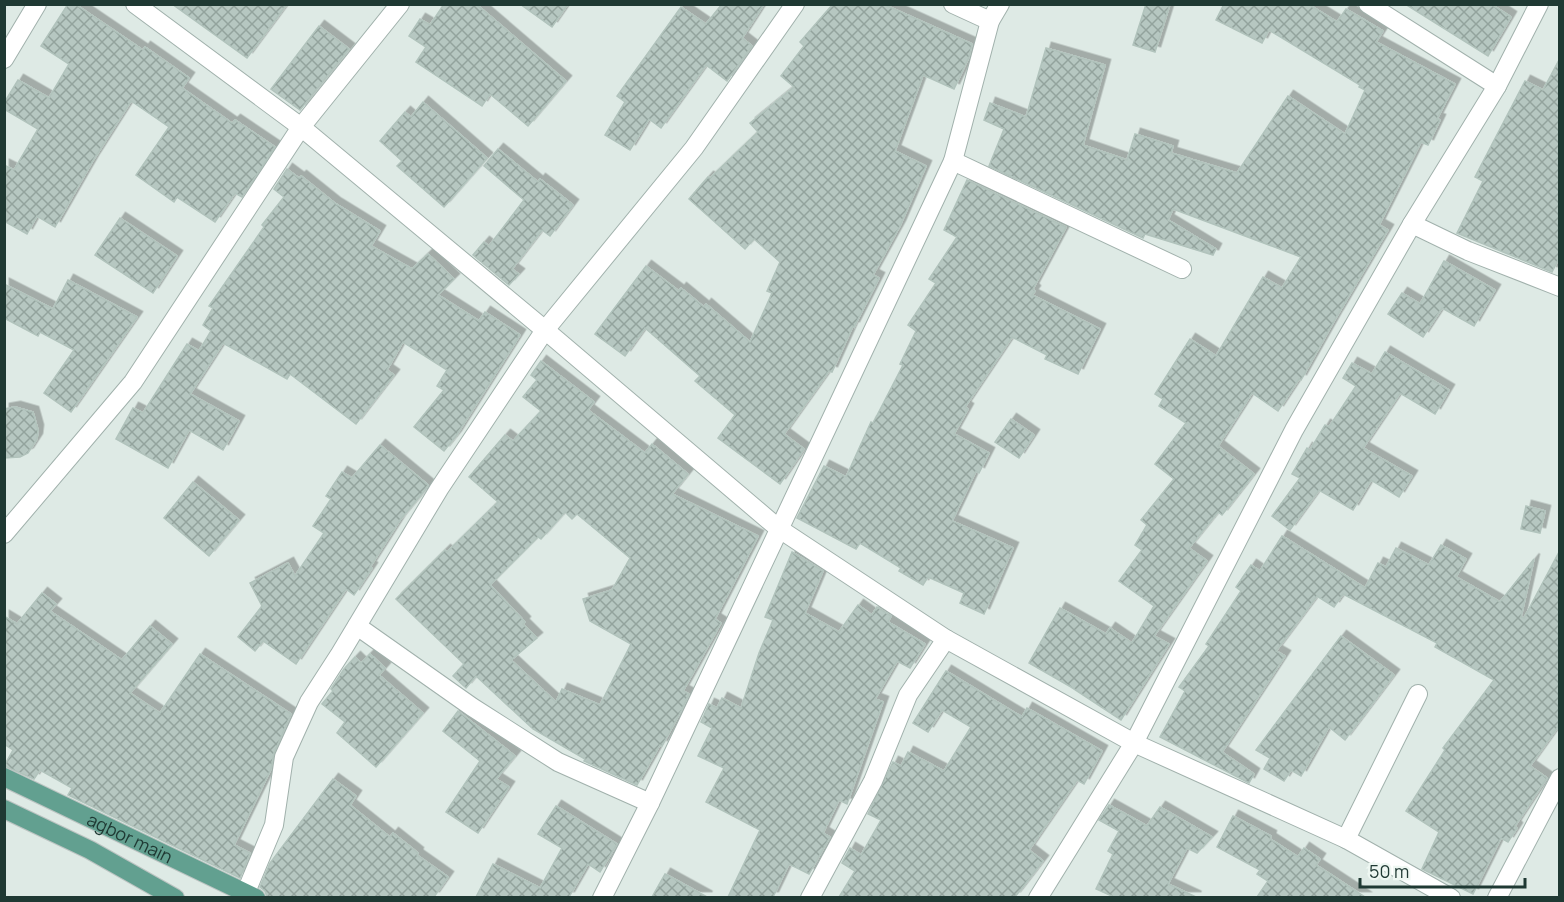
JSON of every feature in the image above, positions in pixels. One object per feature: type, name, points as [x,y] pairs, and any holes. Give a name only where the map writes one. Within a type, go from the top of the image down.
[{"type":"main road","name":"agbor main","points":[[4,777],[251,895]]},
{"type":"main road","name":"agbor main","points":[[4,809],[90,850],[175,897]]},
{"type":"main road","points":[[90,850],[93,839],[102,825]]},
{"type":"street","points":[[4,59],[37,4]]},
{"type":"street","points":[[135,4],[301,127],[778,528],[946,639],[1134,743],[1346,839],[1451,897]]},
{"type":"street","points":[[4,534],[133,382],[301,127],[400,4]]},
{"type":"street","points":[[251,895],[274,825],[284,757],[309,702],[439,489],[545,330],[694,148],[795,4]]},
{"type":"street","points":[[953,4],[990,21]]},
{"type":"street","points":[[602,897],[650,803],[953,161],[990,21],[1000,4]]},
{"type":"street","points":[[1368,4],[1497,86]]},
{"type":"street","points":[[1038,897],[1134,743],[1294,430],[1412,224],[1497,86],[1539,4]]},
{"type":"street","points":[[953,161],[1182,269]]},
{"type":"street","points":[[1412,224],[1468,251],[1560,287]]},
{"type":"street","points":[[357,626],[472,707],[558,762],[650,803]]},
{"type":"street","points":[[810,897],[873,781],[908,695],[946,639]]},
{"type":"street","points":[[1346,839],[1418,694]]},
{"type":"street","points":[[1497,897],[1560,778]]},
{"type":"building","points":[[68,4],[75,4],[143,50],[145,47],[189,78],[182,88],[232,123],[235,120],[275,147],[242,197],[235,193],[215,222],[177,197],[174,202],[136,175],[169,127],[131,101],[55,227],[37,216],[27,234],[4,221],[4,165],[14,170],[38,129],[4,109],[4,103],[18,80],[49,98],[69,64],[41,46]]},
{"type":"building","points":[[172,4],[287,4],[247,58]]},
{"type":"building","points":[[444,4],[476,4],[566,81],[528,126],[490,94],[482,106],[416,62],[426,47],[409,36],[420,19],[430,25]]},
{"type":"building","points":[[520,4],[568,4],[552,27]]},
{"type":"building","points":[[722,4],[764,4],[742,38],[752,46],[727,81],[706,65],[661,128],[649,119],[630,150],[605,135],[625,102],[617,96],[681,7],[706,24]]},
{"type":"building","points":[[833,4],[883,4],[972,44],[969,57],[954,89],[923,75],[895,151],[926,166],[900,226],[873,275],[879,278],[832,372],[829,371],[784,434],[804,449],[780,484],[718,438],[735,415],[695,381],[700,376],[645,328],[625,356],[595,334],[646,266],[679,291],[681,288],[704,307],[706,304],[750,342],[772,293],[767,291],[780,262],[754,239],[745,249],[689,199],[708,177],[710,178],[758,132],[750,123],[794,87],[781,76],[804,46],[800,42]]},
{"type":"building","points":[[1146,4],[1170,4],[1155,52],[1133,45]]},
{"type":"building","points":[[1224,4],[1308,4],[1337,22],[1346,9],[1383,31],[1376,42],[1455,84],[1437,119],[1440,120],[1428,145],[1421,142],[1379,225],[1388,230],[1301,380],[1299,379],[1278,411],[1252,393],[1218,446],[1254,474],[1222,515],[1218,512],[1189,548],[1207,561],[1154,636],[1169,644],[1121,720],[1029,663],[1060,608],[1106,634],[1110,628],[1132,643],[1154,606],[1119,581],[1142,550],[1135,545],[1147,525],[1141,520],[1174,479],[1155,464],[1186,423],[1159,406],[1163,399],[1155,394],[1190,339],[1216,356],[1263,277],[1282,288],[1301,257],[1173,209],[1168,220],[1216,249],[1213,255],[1145,234],[1143,238],[989,166],[1004,129],[984,120],[990,103],[1026,117],[1046,48],[1105,65],[1083,145],[1127,160],[1135,134],[1173,146],[1171,153],[1237,173],[1288,96],[1345,134],[1365,90],[1269,30],[1262,43],[1216,20]]},
{"type":"building","points":[[1405,4],[1491,4],[1511,17],[1488,56]]},
{"type":"building","points":[[319,26],[349,49],[300,110],[271,89]]},
{"type":"building","points":[[1560,58],[1560,256],[1552,272],[1457,233],[1483,181],[1475,177],[1525,81],[1543,90]]},
{"type":"building","points":[[423,102],[487,158],[444,207],[397,166],[402,161],[380,141],[405,112],[411,117]]},
{"type":"building","points":[[498,149],[538,182],[540,179],[573,205],[550,236],[542,230],[512,269],[519,274],[509,285],[473,255],[484,242],[489,246],[524,200],[484,166]]},
{"type":"building","points":[[287,169],[299,178],[301,176],[336,204],[380,231],[371,246],[412,269],[428,254],[454,279],[438,295],[479,321],[485,312],[520,335],[456,436],[444,451],[414,427],[444,390],[437,386],[447,370],[403,342],[387,370],[394,375],[356,424],[290,374],[287,379],[223,343],[190,394],[239,421],[223,450],[189,430],[168,468],[116,439],[133,408],[143,413],[187,344],[199,351],[211,331],[203,325],[213,308],[209,306],[264,227],[262,225],[284,197],[274,189]]},
{"type":"building","points":[[967,180],[1066,227],[1032,295],[1100,329],[1078,374],[1045,359],[1047,355],[1012,337],[965,407],[968,409],[954,434],[989,453],[979,473],[976,471],[952,521],[1013,548],[984,614],[960,603],[964,593],[928,577],[923,585],[899,571],[901,568],[860,543],[856,549],[797,518],[824,466],[846,477],[871,422],[873,423],[903,365],[900,364],[916,331],[908,325],[936,283],[929,279],[957,237],[944,230]]},
{"type":"building","points":[[120,218],[177,256],[153,293],[95,255]]},
{"type":"building","points":[[1444,261],[1495,290],[1474,326],[1442,308],[1423,337],[1388,314],[1402,293],[1420,304]]},
{"type":"building","points":[[68,280],[137,317],[71,412],[44,393],[74,350],[40,332],[38,336],[4,318],[4,284],[53,309]]},
{"type":"building","points":[[1385,352],[1449,390],[1435,414],[1400,393],[1363,448],[1412,476],[1399,497],[1371,480],[1353,510],[1319,490],[1290,530],[1272,516],[1300,478],[1292,474],[1307,448],[1310,450],[1325,425],[1329,427],[1356,386],[1343,378],[1352,363],[1372,374]]},
{"type":"building","points":[[541,361],[594,402],[588,410],[645,453],[652,444],[688,474],[672,494],[758,536],[715,619],[721,623],[683,691],[689,694],[681,711],[637,785],[584,761],[585,759],[533,729],[476,676],[466,688],[453,676],[464,664],[396,599],[498,502],[469,477],[505,435],[513,441],[541,411],[523,397],[537,380],[531,375]],"holes":[[[565,512],[572,519],[577,514],[630,558],[612,590],[583,599],[590,621],[631,644],[600,705],[562,689],[556,702],[511,660],[537,638],[490,585],[538,537],[541,539]]]},
{"type":"building","points":[[15,407],[33,412],[38,430],[37,439],[28,453],[20,457],[4,458],[4,409]]},
{"type":"building","points":[[1011,419],[1034,435],[1019,458],[995,442]]},
{"type":"building","points":[[380,445],[428,485],[425,490],[400,520],[354,595],[346,589],[296,664],[263,641],[255,651],[238,637],[262,606],[250,583],[288,563],[295,576],[324,533],[313,526],[331,499],[326,496],[342,472],[352,478]]},
{"type":"building","points":[[193,482],[239,520],[209,556],[164,518]]},
{"type":"building","points":[[1526,506],[1545,511],[1540,533],[1521,529]]},
{"type":"building","points":[[1282,536],[1365,588],[1378,563],[1386,567],[1396,548],[1429,565],[1441,545],[1466,559],[1456,577],[1500,602],[1534,559],[1521,617],[1524,618],[1560,550],[1560,724],[1530,766],[1547,778],[1515,826],[1517,828],[1508,842],[1501,838],[1473,894],[1422,869],[1439,832],[1406,811],[1445,750],[1443,748],[1494,680],[1435,647],[1437,643],[1343,594],[1334,607],[1317,596],[1276,651],[1285,656],[1222,752],[1254,774],[1249,783],[1160,737],[1185,691],[1179,687],[1209,646],[1206,644],[1241,591],[1236,587],[1251,565],[1260,571]]},
{"type":"building","points":[[792,552],[823,571],[805,613],[839,632],[858,605],[872,615],[877,607],[891,616],[888,622],[925,644],[910,668],[897,661],[875,699],[883,702],[847,804],[839,800],[823,833],[830,837],[809,874],[789,864],[773,897],[728,897],[760,830],[706,802],[724,768],[698,756],[712,728],[701,722],[709,704],[717,708],[722,698],[741,708],[759,653],[773,620],[765,617]]},
{"type":"building","points":[[42,593],[56,604],[50,611],[122,660],[150,626],[172,644],[130,693],[160,713],[200,654],[291,714],[274,753],[271,769],[234,845],[250,853],[240,878],[68,795],[72,788],[40,770],[34,779],[4,766],[13,750],[4,744],[4,616],[17,624]]},
{"type":"building","points":[[1341,636],[1394,675],[1345,740],[1329,727],[1301,776],[1291,770],[1284,781],[1264,769],[1270,758],[1256,750]]},
{"type":"building","points":[[370,654],[385,668],[379,675],[423,713],[376,767],[337,733],[345,722],[322,704],[333,691],[331,689],[344,669],[355,657],[361,663]]},
{"type":"building","points":[[946,671],[1022,717],[1027,708],[1102,751],[1084,784],[1077,780],[1029,850],[1043,861],[1015,897],[839,897],[855,871],[842,863],[850,848],[861,855],[881,820],[868,814],[893,762],[901,766],[908,752],[944,771],[971,727],[942,710],[928,732],[913,723]]},
{"type":"building","points":[[458,711],[515,756],[496,779],[509,787],[478,833],[446,812],[480,761],[443,731]]},
{"type":"building","points":[[333,779],[356,796],[350,805],[390,837],[393,833],[418,853],[417,855],[448,877],[434,897],[267,897],[265,891],[260,887],[270,863]]},
{"type":"building","points":[[1109,805],[1147,826],[1160,807],[1212,837],[1197,853],[1187,848],[1168,884],[1196,897],[1114,897],[1096,889],[1113,854],[1108,851],[1119,831],[1099,820]]},
{"type":"building","points":[[556,806],[617,844],[600,872],[588,864],[569,897],[476,897],[493,864],[540,888],[562,848],[538,834]]},
{"type":"building","points":[[1233,816],[1271,836],[1270,839],[1298,857],[1304,848],[1320,859],[1316,865],[1365,897],[1257,897],[1268,881],[1257,874],[1260,870],[1217,847]]},
{"type":"building","points":[[665,874],[707,897],[652,897]]}]
